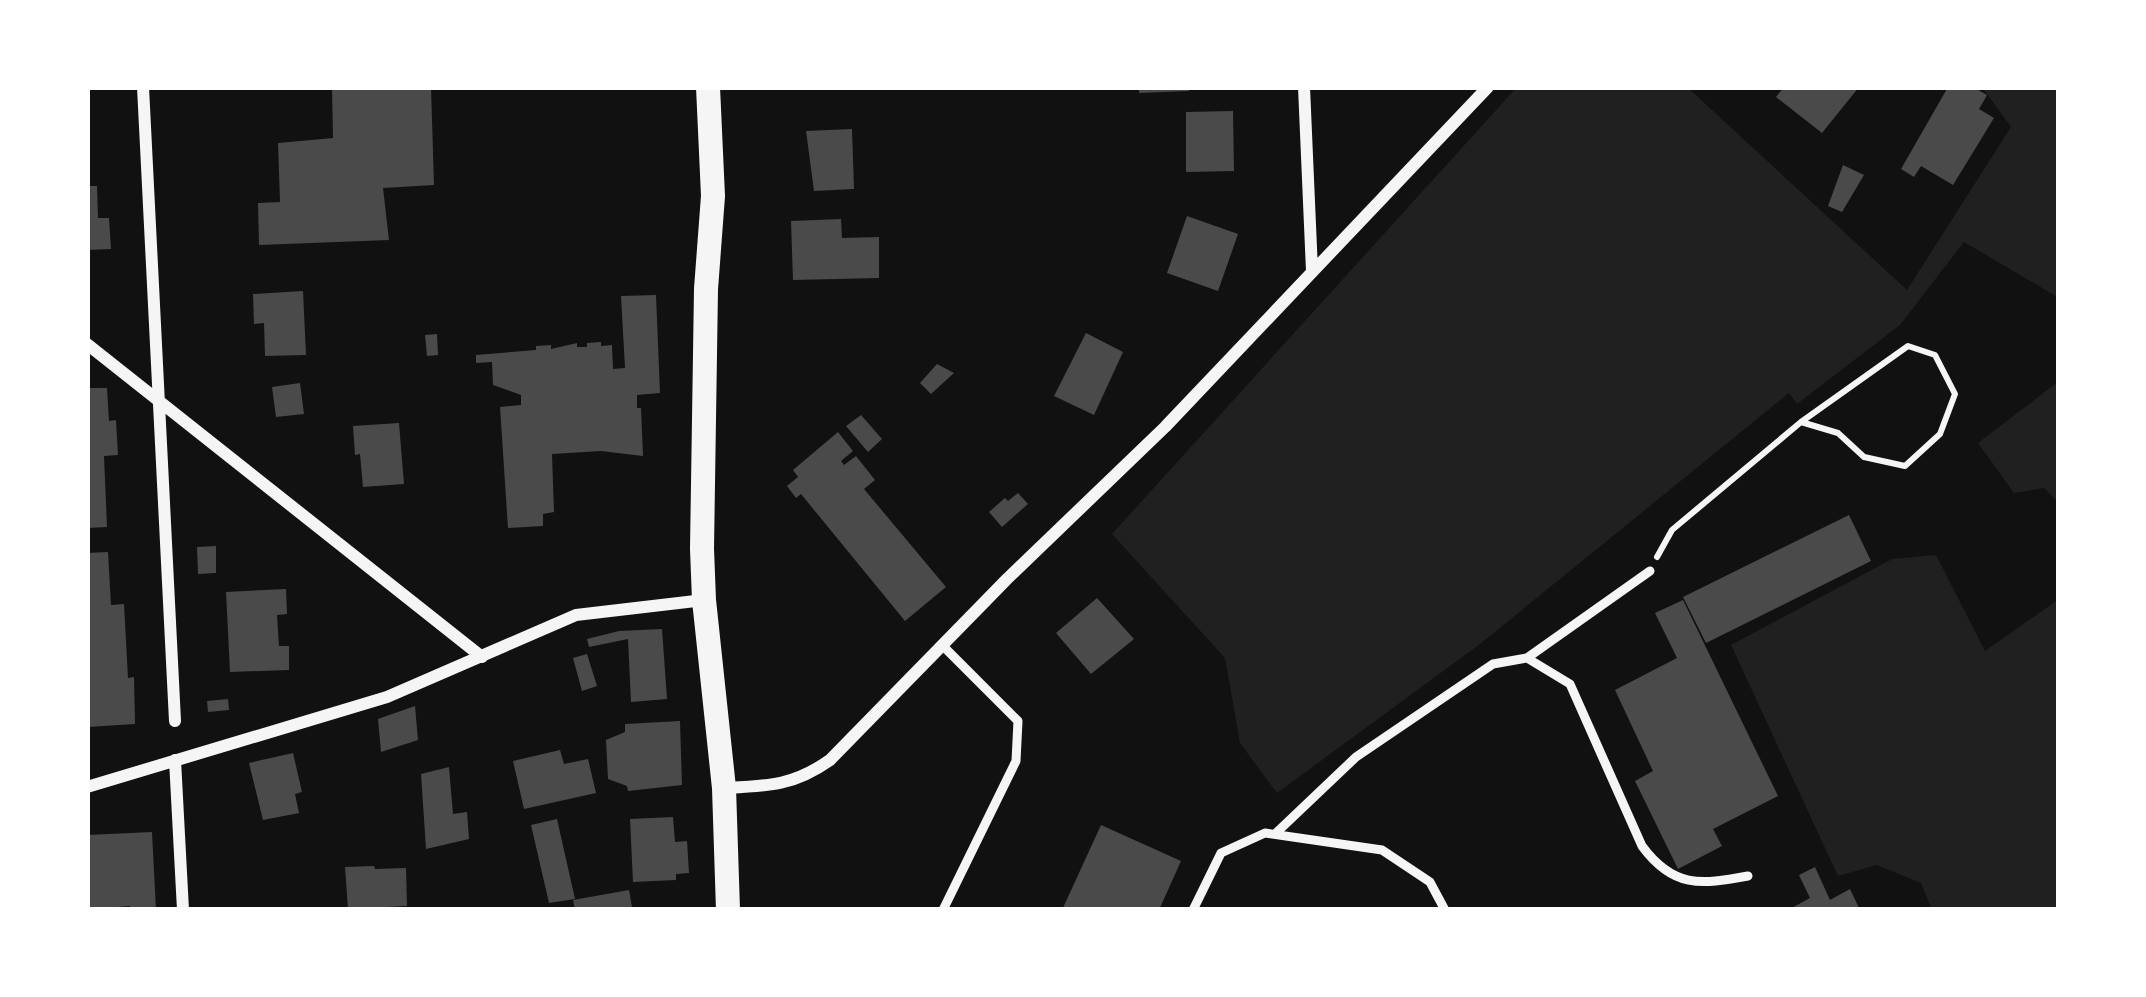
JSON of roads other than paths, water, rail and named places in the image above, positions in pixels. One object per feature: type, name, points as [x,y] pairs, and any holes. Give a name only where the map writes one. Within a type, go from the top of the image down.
[{"type":"main road","points":[[708,87],[713,196],[706,290],[704,600],[724,788],[728,910]]},
{"type":"street","points":[[143,87],[175,721]]},
{"type":"street","points":[[1304,87],[1312,272]]},
{"type":"street","points":[[724,788],[803,778],[857,735],[1165,427],[1488,87]]},
{"type":"street","points":[[87,344],[482,656]]},
{"type":"street","points":[[87,788],[387,697],[576,615],[704,600]]},
{"type":"street","points":[[176,760],[183,910]]},
{"type":"lane","points":[[1275,834],[1356,757],[1493,664],[1527,658],[1650,571]]},
{"type":"lane","points":[[943,646],[1018,721],[1016,761],[944,910]]},
{"type":"lane","points":[[1527,658],[1570,684],[1642,846],[1659,868],[1700,885],[1748,876]]},
{"type":"lane","points":[[1193,910],[1221,853],[1265,833],[1382,850],[1430,882],[1445,910]]}]
